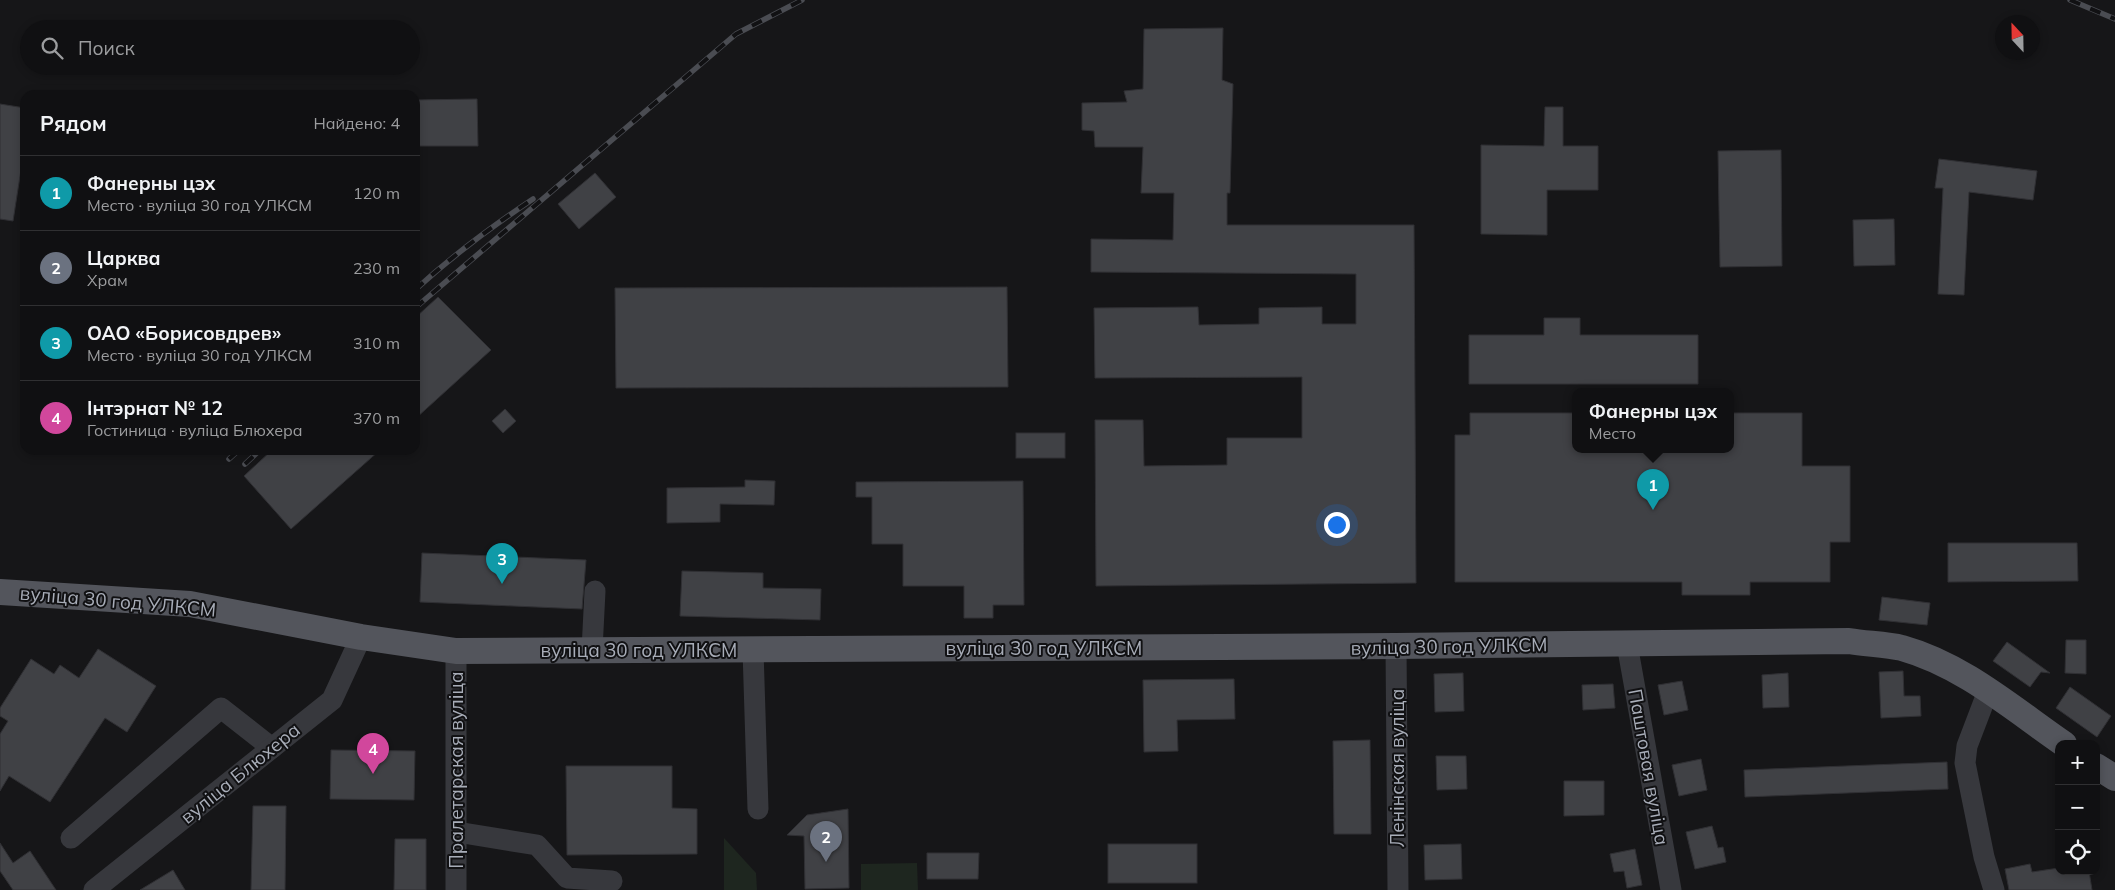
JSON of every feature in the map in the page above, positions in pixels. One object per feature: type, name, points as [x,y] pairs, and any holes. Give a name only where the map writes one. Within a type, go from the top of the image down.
[{"type":"main road","name":"вуліца 30 год УЛКСМ","points":[[0,592],[190,604],[361,637],[456,651],[1849,642],[1901,648],[1939,661],[1988,691],[2058,740]]},
{"type":"main road","points":[[2100,769],[2115,778]]},
{"type":"street","points":[[592,650],[595,591]]},
{"type":"street","name":"вуліца Блюхера","points":[[94,890],[332,700],[361,637]]},
{"type":"street","name":"Паштовая вуліца","points":[[1627,644],[1671,890]]},
{"type":"street","name":"Ленінская вуліца","points":[[1396,646],[1398,890]]},
{"type":"street","points":[[753,650],[758,809]]},
{"type":"street","name":"Пралетарская вуліца","points":[[456,651],[456,890]]},
{"type":"street","points":[[1988,691],[1967,746],[1965,763],[1984,857],[1994,890]]},
{"type":"street","points":[[71,838],[221,708],[272,748]]},
{"type":"street","points":[[457,832],[537,845],[567,878],[612,881]]},
{"type":"shaded area","points":[[724,838],[756,873],[757,890],[724,890]]},
{"type":"shaded area","points":[[917,863],[918,890],[861,890],[861,864]]},
{"type":"building","points":[[1223,28],[1222,80],[1233,84],[1230,193],[1227,193],[1227,225],[1414,225],[1416,583],[1096,586],[1095,420],[1143,420],[1144,466],[1227,465],[1227,438],[1302,438],[1302,377],[1095,378],[1094,308],[1198,307],[1199,325],[1259,324],[1259,308],[1322,307],[1322,324],[1356,324],[1356,274],[1091,272],[1091,239],[1173,240],[1174,193],[1141,193],[1143,147],[1095,147],[1094,131],[1082,130],[1082,103],[1127,102],[1124,91],[1143,89],[1144,29]]},
{"type":"building","points":[[477,99],[478,146],[420,146],[420,100]]},
{"type":"building","points":[[0,104],[20,107],[20,176],[13,221],[0,219]]},
{"type":"building","points":[[1545,107],[1563,107],[1563,146],[1598,146],[1598,190],[1547,190],[1547,235],[1481,234],[1481,145],[1544,146]]},
{"type":"building","points":[[1781,150],[1782,266],[1720,267],[1718,151]]},
{"type":"building","points":[[1939,159],[2037,171],[2033,200],[1969,192],[1964,295],[1938,294],[1943,188],[1935,188]]},
{"type":"building","points":[[595,173],[616,197],[579,229],[558,204]]},
{"type":"building","points":[[1894,219],[1895,265],[1854,266],[1853,220]]},
{"type":"building","points":[[1007,287],[1008,387],[616,388],[615,288]]},
{"type":"building","points":[[438,297],[491,350],[420,414],[420,313]]},
{"type":"building","points":[[1544,318],[1580,318],[1580,335],[1698,335],[1698,384],[1469,384],[1469,335],[1544,335]]},
{"type":"building","points":[[505,409],[516,421],[503,433],[492,421]]},
{"type":"building","points":[[1470,413],[1572,413],[1572,453],[1734,453],[1734,413],[1802,413],[1802,466],[1850,466],[1850,542],[1830,542],[1830,582],[1750,582],[1750,595],[1682,595],[1682,582],[1455,582],[1455,435],[1470,435]]},
{"type":"building","points":[[1016,433],[1065,433],[1065,458],[1016,458]]},
{"type":"building","points":[[267,455],[374,455],[291,529],[244,476]]},
{"type":"building","points":[[745,480],[775,481],[774,505],[720,504],[720,522],[667,523],[667,488],[745,487]]},
{"type":"building","points":[[1023,481],[1024,605],[993,605],[993,618],[964,618],[964,586],[903,586],[903,544],[872,544],[872,497],[856,497],[856,482]]},
{"type":"building","points":[[1948,543],[2077,543],[2078,581],[1948,582]]},
{"type":"building","points":[[422,553],[586,560],[582,609],[420,602]]},
{"type":"building","points":[[682,571],[763,573],[763,588],[821,589],[820,620],[680,616]]},
{"type":"building","points":[[1882,597],[1930,603],[1927,625],[1879,620]]},
{"type":"building","points":[[2066,640],[2086,640],[2086,674],[2065,673]]},
{"type":"building","points":[[2007,642],[2050,673],[2041,672],[2030,687],[1993,661]]},
{"type":"building","points":[[98,649],[156,686],[127,732],[105,718],[50,802],[9,776],[0,791],[0,734],[8,721],[0,716],[0,708],[31,659],[54,674],[60,665],[79,678]]},
{"type":"building","points":[[1903,671],[1904,696],[1920,696],[1921,716],[1881,718],[1879,672]]},
{"type":"building","points":[[1463,673],[1464,711],[1435,712],[1434,674]]},
{"type":"building","points":[[1788,673],[1789,707],[1763,708],[1762,675]]},
{"type":"building","points":[[1234,679],[1235,719],[1177,720],[1178,751],[1144,752],[1143,680]]},
{"type":"building","points":[[1682,681],[1688,710],[1664,715],[1658,685]]},
{"type":"building","points":[[1613,684],[1615,708],[1583,710],[1582,685]]},
{"type":"building","points":[[2070,687],[2111,716],[2097,737],[2056,708]]},
{"type":"building","points":[[1370,740],[1371,834],[1334,834],[1333,741]]},
{"type":"building","points":[[331,750],[415,751],[414,800],[330,799]]},
{"type":"building","points":[[1436,756],[1466,756],[1467,789],[1437,790]]},
{"type":"building","points":[[1701,759],[1707,790],[1679,796],[1672,765]]},
{"type":"building","points":[[1947,762],[1948,789],[1745,797],[1744,770]]},
{"type":"building","points":[[566,766],[672,766],[672,808],[697,809],[697,854],[567,855]]},
{"type":"building","points":[[1564,781],[1604,781],[1604,815],[1564,816]]},
{"type":"building","points":[[253,806],[286,806],[285,890],[251,890]]},
{"type":"building","points":[[848,809],[849,888],[805,889],[804,836],[787,835],[807,815]]},
{"type":"building","points":[[1712,826],[1718,848],[1723,847],[1726,862],[1695,869],[1686,832]]},
{"type":"building","points":[[395,839],[426,839],[426,890],[394,890]]},
{"type":"building","points":[[0,843],[13,863],[30,851],[56,890],[13,890],[0,871]]},
{"type":"building","points":[[1108,844],[1197,844],[1197,883],[1108,883]]},
{"type":"building","points":[[1461,844],[1462,879],[1425,880],[1424,845]]},
{"type":"building","points":[[1635,849],[1642,885],[1627,888],[1624,871],[1614,872],[1610,854]]},
{"type":"building","points":[[927,853],[979,853],[978,879],[927,879]]},
{"type":"building","points":[[2030,864],[2032,872],[2055,869],[2055,875],[2090,875],[2092,890],[2009,890],[2005,869]]},
{"type":"building","points":[[173,870],[185,890],[140,890]]},
{"type":"railway","points":[[420,304],[736,34],[802,0]]},
{"type":"railway","points":[[2070,0],[2115,19]]},
{"type":"railway","points":[[420,286],[472,242],[533,199]]},
{"type":"railway","points":[[229,459],[233,455]]},
{"type":"railway","points":[[245,464],[255,455]]},
{"type":"place","name":"Фанерны цэх","points":[[1653,510]]},
{"type":"place","name":"ОАО «Борисовдрев»","points":[[502,584]]},
{"type":"place","name":"Інтэрнат № 12","points":[[373,774]]},
{"type":"place","name":"Царква","points":[[826,862]]}]
